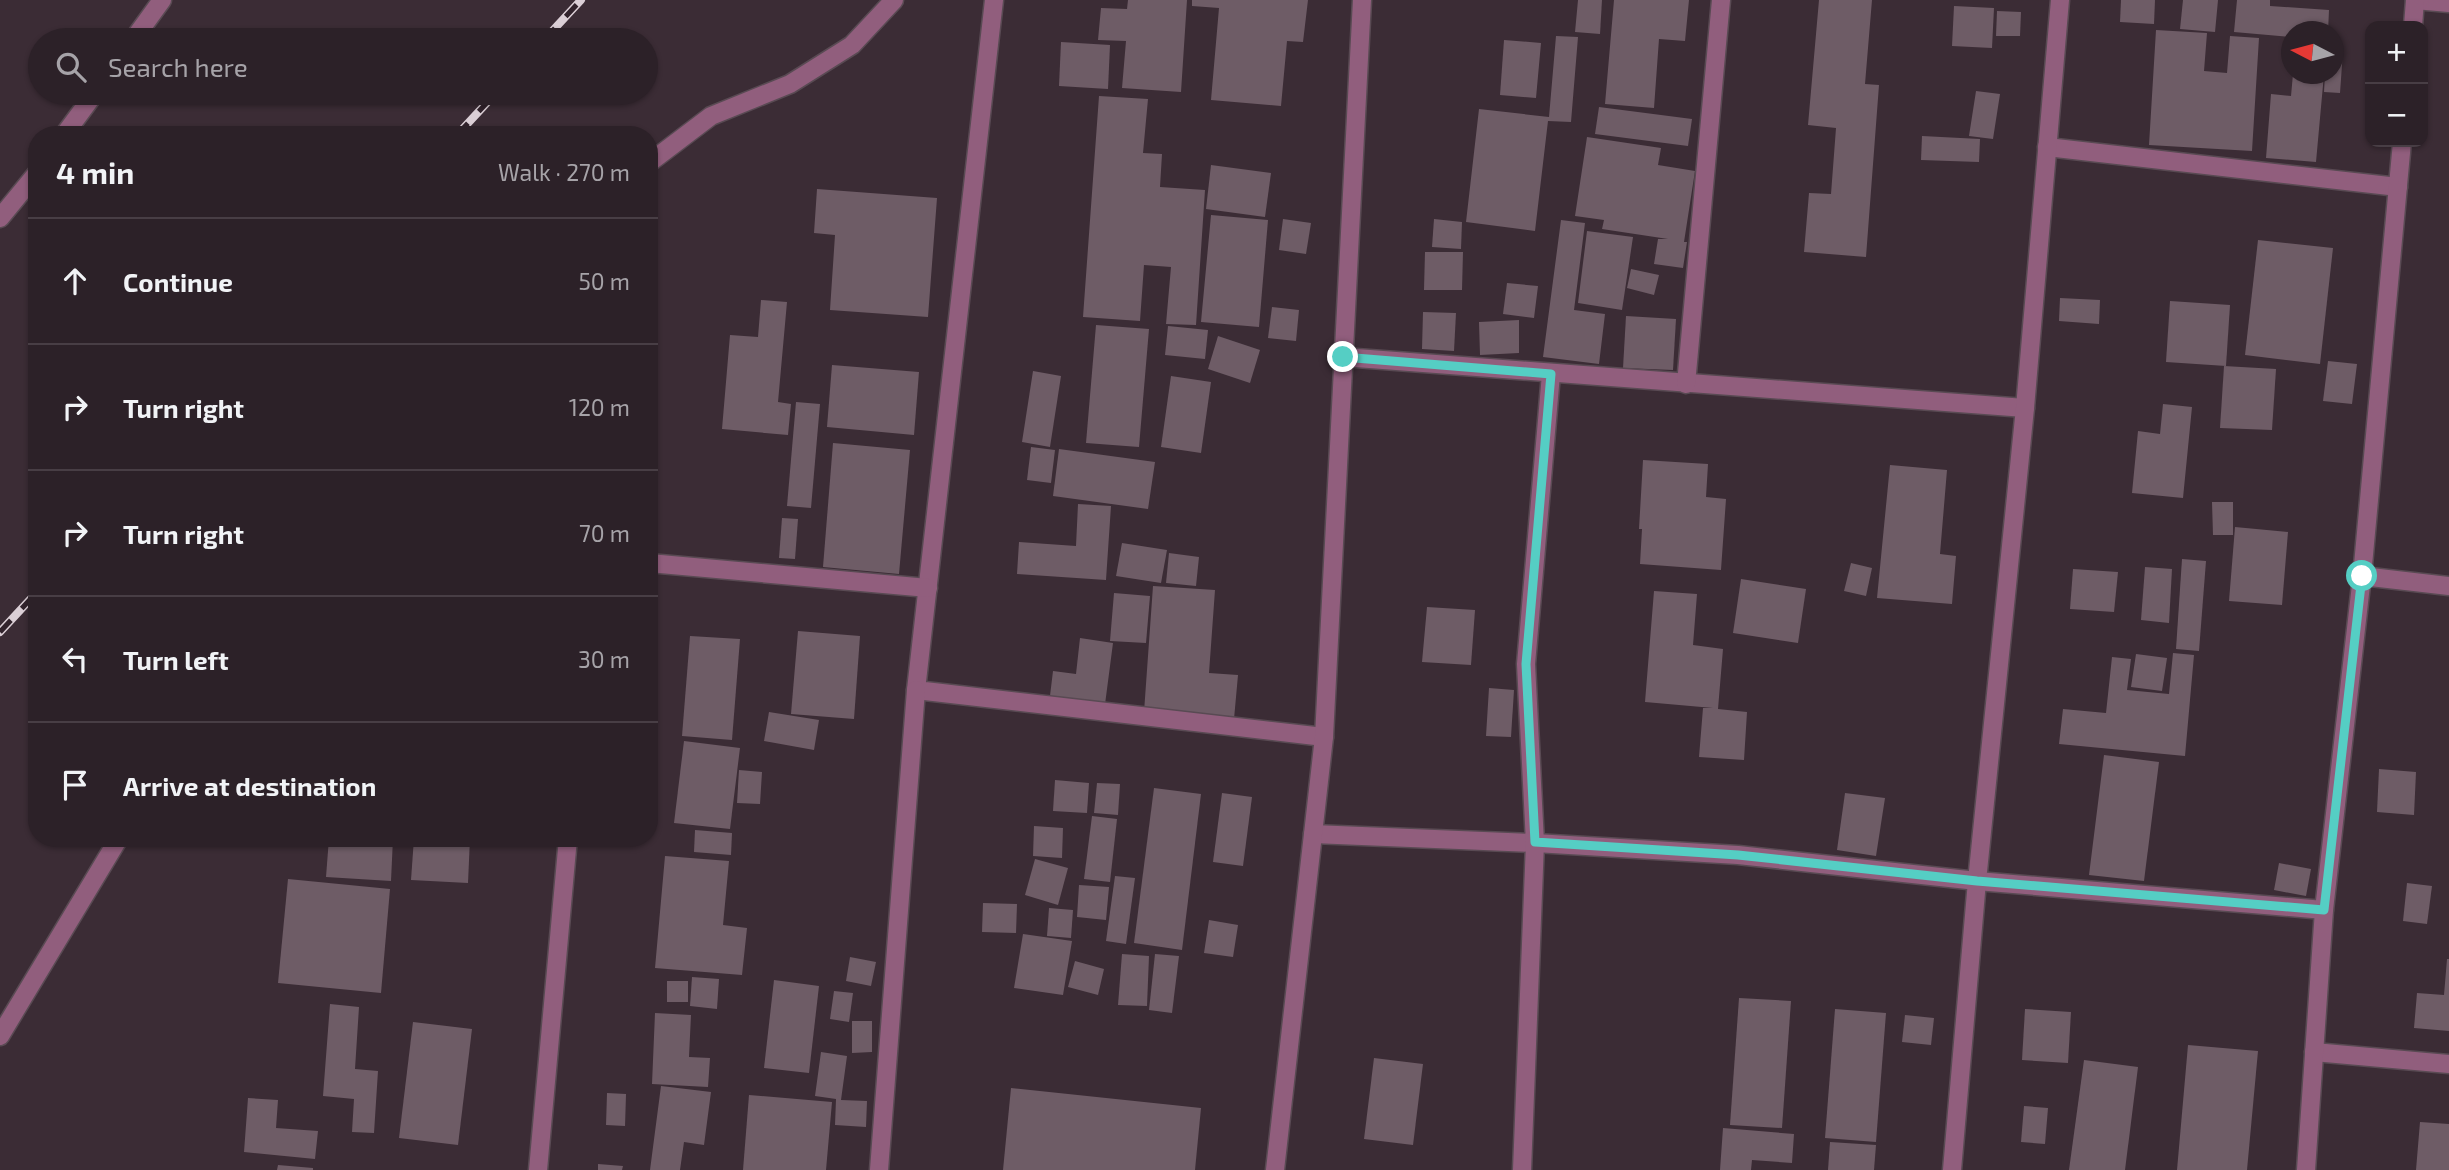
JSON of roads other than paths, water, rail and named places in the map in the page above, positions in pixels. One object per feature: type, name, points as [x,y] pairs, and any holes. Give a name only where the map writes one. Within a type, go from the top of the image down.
[{"type":"street","points":[[142,28],[162,0]]},
{"type":"street","points":[[658,156],[711,117],[790,84],[852,45],[894,0]]},
{"type":"street","points":[[879,1170],[916,690],[995,0]]},
{"type":"street","points":[[1275,1170],[1324,737],[1362,0]]},
{"type":"street","points":[[1686,384],[1721,0]]},
{"type":"street","points":[[1952,1170],[1977,881],[2025,408],[2060,0]]},
{"type":"street","points":[[2413,21],[2415,0],[2449,2]]},
{"type":"street","points":[[71,126],[86,105]]},
{"type":"street","points":[[2047,147],[2398,187]]},
{"type":"street","points":[[2306,1170],[2324,910],[2362,576],[2402,147]]},
{"type":"street","points":[[0,218],[28,184]]},
{"type":"street","points":[[1343,357],[2025,408]]},
{"type":"street","points":[[1522,1170],[1535,842],[1526,664],[1551,374]]},
{"type":"street","points":[[658,564],[928,588]]},
{"type":"street","points":[[2362,576],[2449,586]]},
{"type":"street","points":[[916,690],[1324,737]]},
{"type":"street","points":[[1313,834],[1535,842],[1738,855],[1977,881],[2324,910]]},
{"type":"street","points":[[0,1036],[114,847]]},
{"type":"street","points":[[538,1170],[567,847]]},
{"type":"street","points":[[2314,1052],[2449,1064]]},
{"type":"railway","points":[[555,28],[581,0]]},
{"type":"railway","points":[[465,126],[485,105]]},
{"type":"railway","points":[[0,632],[28,602]]}]
